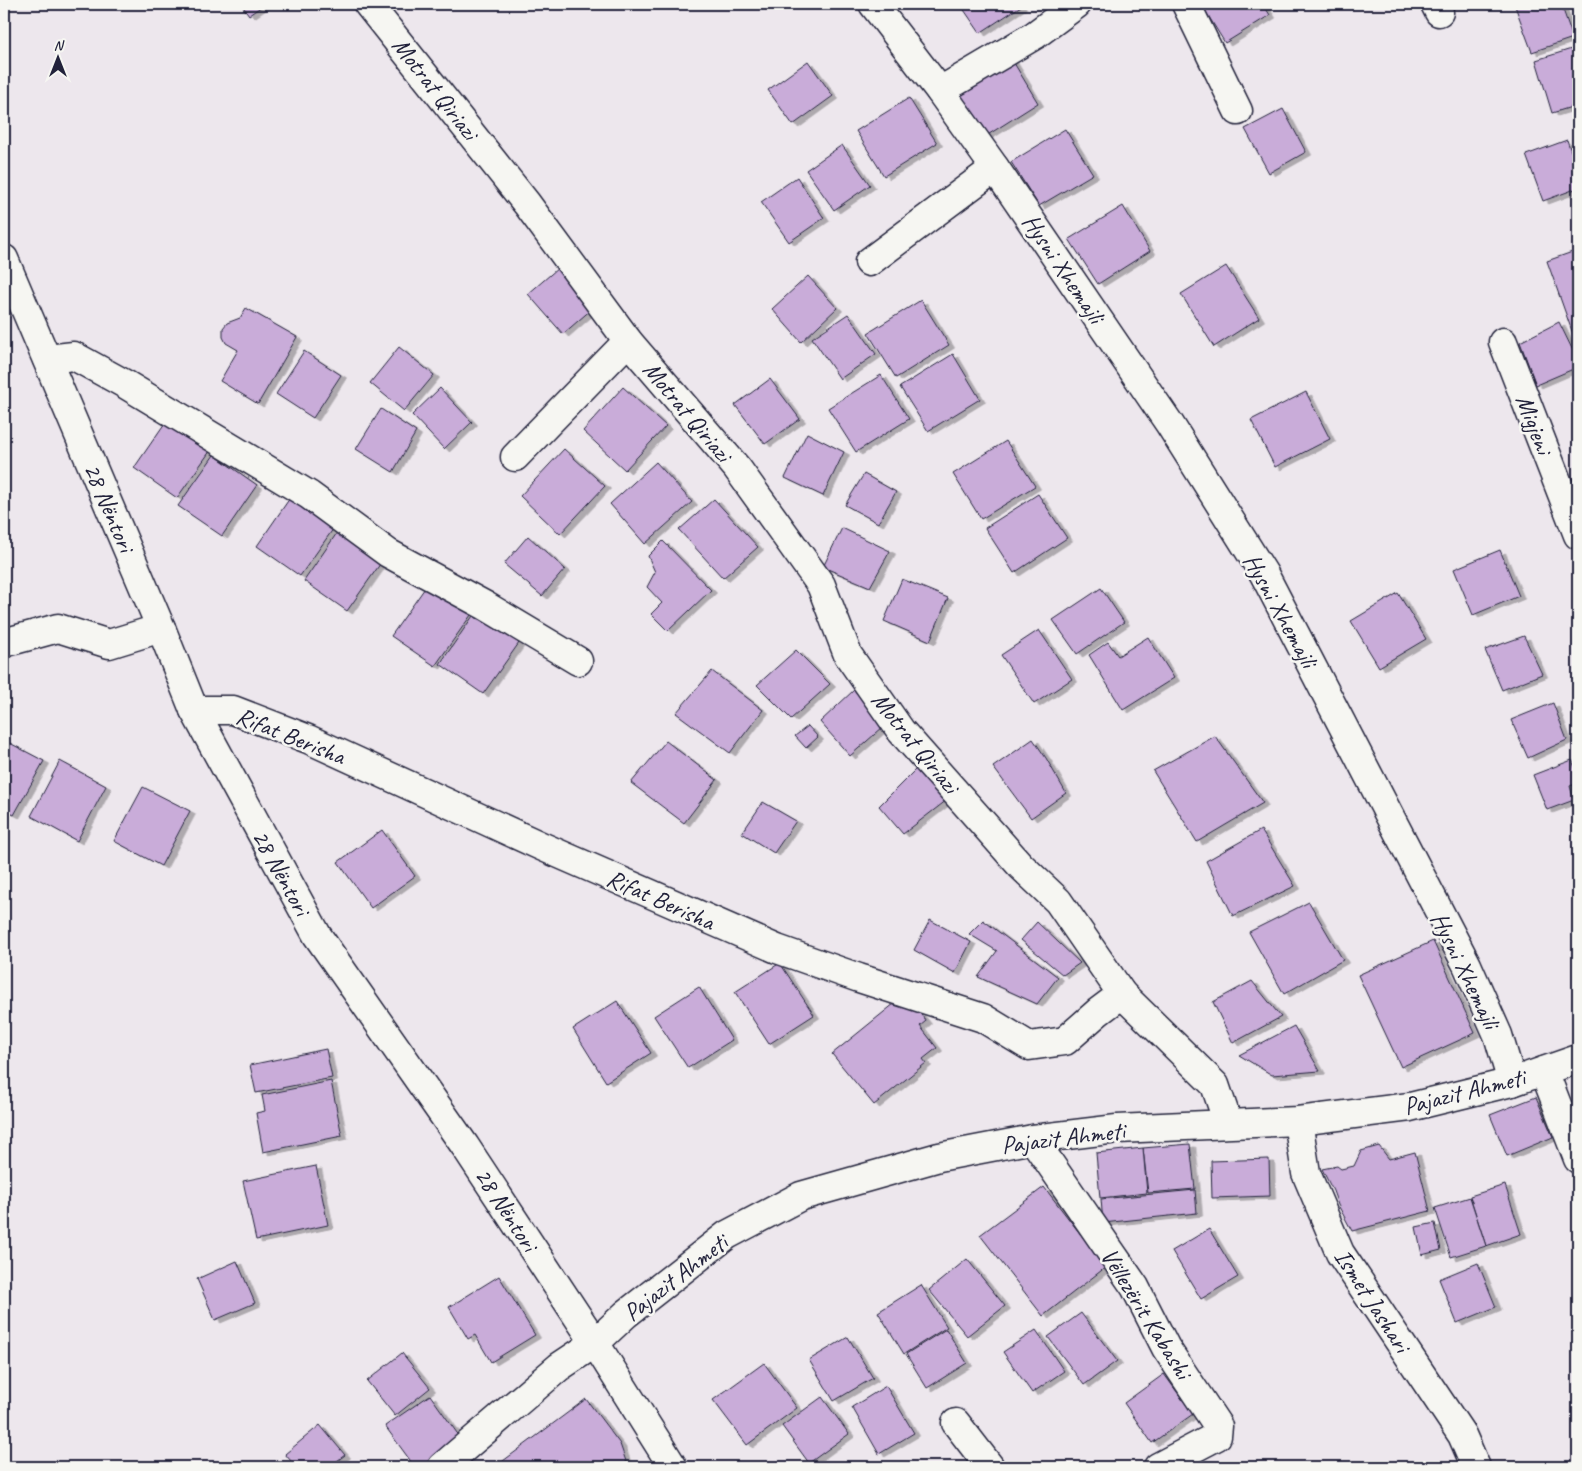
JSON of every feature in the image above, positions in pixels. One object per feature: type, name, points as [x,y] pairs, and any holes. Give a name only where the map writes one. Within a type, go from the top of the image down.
[{"type":"street","name":"Motrat Qiriazi","points":[[368,4],[527,204],[628,341],[737,468],[821,585],[848,655],[901,731],[1021,866],[1058,901],[1122,994],[1215,1085],[1228,1123]]},
{"type":"street","name":"Hysni Xhemajli","points":[[873,4],[940,90],[996,168],[1169,424],[1264,574],[1466,965],[1498,1035],[1512,1082]]},
{"type":"street","points":[[940,90],[1034,35],[1077,4]]},
{"type":"street","points":[[1186,4],[1238,110]]},
{"type":"street","points":[[869,262],[996,168]]},
{"type":"street","name":"28 Nëntori","points":[[4,260],[194,710],[317,935],[465,1146],[674,1467]]},
{"type":"street","name":"Motrat Qiriazi","points":[[515,457],[628,341]]},
{"type":"street","name":"Migjeni","points":[[1503,342],[1578,535]]},
{"type":"street","points":[[47,359],[74,356],[125,384],[309,495],[388,553],[486,606],[578,661]]},
{"type":"street","points":[[4,641],[7,642],[58,628],[109,644],[161,628]]},
{"type":"street","name":"Rifat Berisha","points":[[194,710],[233,710],[308,738],[541,846],[750,937],[859,978],[983,1018],[1029,1046],[1064,1041],[1122,994]]},
{"type":"street","name":"Pajazit Ahmeti","points":[[442,1467],[559,1367],[595,1343],[626,1314],[727,1235],[800,1196],[939,1157],[1033,1138],[1117,1129],[1298,1121],[1410,1107],[1512,1082],[1578,1059]]},
{"type":"street","points":[[1544,1071],[1578,1159]]},
{"type":"street","name":"Ismet Jashari","points":[[1298,1121],[1306,1173],[1340,1253],[1462,1435],[1476,1467]]},
{"type":"street","name":"Vëllezërit Kabashi","points":[[1033,1138],[1135,1287],[1166,1348],[1218,1426],[1217,1436],[1158,1467]]},
{"type":"street","points":[[956,1423],[990,1467]]},
{"type":"building","points":[[241,4],[265,4],[249,15]]},
{"type":"building","points":[[960,4],[1020,4],[1021,6],[980,33]]},
{"type":"building","points":[[1201,4],[1263,4],[1270,15],[1225,43]]},
{"type":"building","points":[[1522,4],[1561,4],[1573,38],[1532,52],[1515,6]]},
{"type":"building","points":[[1578,47],[1578,105],[1552,113],[1536,60]]},
{"type":"building","points":[[1011,58],[1038,103],[986,136],[958,91]]},
{"type":"building","points":[[808,61],[833,96],[793,125],[768,90]]},
{"type":"building","points":[[909,98],[937,143],[884,176],[856,131]]},
{"type":"building","points":[[1283,109],[1306,152],[1269,173],[1245,129]]},
{"type":"building","points":[[1065,129],[1093,174],[1039,206],[1011,162]]},
{"type":"building","points":[[1567,140],[1578,171],[1578,188],[1543,201],[1526,155]]},
{"type":"building","points":[[842,145],[870,185],[834,210],[806,170]]},
{"type":"building","points":[[797,177],[824,218],[789,242],[761,202]]},
{"type":"building","points":[[1123,206],[1150,251],[1098,284],[1069,239]]},
{"type":"building","points":[[1578,250],[1578,348],[1547,261]]},
{"type":"building","points":[[1226,266],[1259,318],[1214,347],[1181,294]]},
{"type":"building","points":[[558,268],[593,308],[563,334],[528,294]]},
{"type":"building","points":[[808,276],[837,308],[801,342],[772,309]]},
{"type":"building","points":[[921,300],[949,345],[896,378],[868,333]]},
{"type":"building","points":[[246,308],[297,337],[258,404],[220,381],[238,350],[226,343],[223,337],[223,328],[227,323],[240,318]]},
{"type":"building","points":[[848,314],[876,354],[840,379],[812,338]]},
{"type":"building","points":[[1559,322],[1578,361],[1578,367],[1536,385],[1520,342]]},
{"type":"building","points":[[399,347],[434,375],[404,411],[370,383]]},
{"type":"building","points":[[304,351],[341,375],[313,418],[276,394]]},
{"type":"building","points":[[953,354],[980,399],[928,431],[900,387]]},
{"type":"building","points":[[881,375],[909,419],[856,452],[828,408]]},
{"type":"building","points":[[770,379],[800,419],[765,444],[735,405]]},
{"type":"building","points":[[623,387],[666,426],[625,470],[583,431]]},
{"type":"building","points":[[440,388],[472,422],[444,449],[412,415]]},
{"type":"building","points":[[1306,392],[1330,439],[1275,467],[1251,420]]},
{"type":"building","points":[[381,409],[416,432],[393,472],[356,449]]},
{"type":"building","points":[[169,417],[213,447],[177,498],[134,468]]},
{"type":"building","points":[[807,433],[844,452],[823,496],[785,478]]},
{"type":"building","points":[[1006,441],[1035,486],[981,519],[953,474]]},
{"type":"building","points":[[564,449],[605,486],[560,534],[520,496]]},
{"type":"building","points":[[214,455],[257,485],[222,536],[178,506]]},
{"type":"building","points":[[656,462],[692,502],[645,544],[610,504]]},
{"type":"building","points":[[864,474],[896,492],[878,523],[845,505]]},
{"type":"building","points":[[1038,494],[1067,538],[1014,573],[985,528]]},
{"type":"building","points":[[292,495],[336,525],[300,576],[257,546]]},
{"type":"building","points":[[714,499],[758,547],[723,578],[679,530]]},
{"type":"building","points":[[842,528],[890,551],[870,587],[823,567]]},
{"type":"building","points":[[339,530],[383,560],[347,611],[304,581]]},
{"type":"building","points":[[528,536],[565,569],[542,596],[504,564]]},
{"type":"building","points":[[663,541],[711,590],[668,631],[651,614],[662,603],[647,587],[655,572],[648,556]]},
{"type":"building","points":[[1500,550],[1519,596],[1473,615],[1454,569]]},
{"type":"building","points":[[902,579],[948,598],[930,641],[884,621]]},
{"type":"building","points":[[427,585],[471,615],[435,666],[391,636]]},
{"type":"building","points":[[1101,588],[1124,622],[1077,654],[1053,620]]},
{"type":"building","points":[[1398,593],[1426,639],[1379,667],[1351,621]]},
{"type":"building","points":[[475,613],[519,643],[483,694],[440,664]]},
{"type":"building","points":[[1039,630],[1072,679],[1034,704],[1001,655]]},
{"type":"building","points":[[1524,636],[1542,674],[1502,690],[1485,650]]},
{"type":"building","points":[[1148,637],[1174,678],[1123,710],[1089,655],[1108,642],[1118,656]]},
{"type":"building","points":[[796,650],[830,684],[791,719],[757,685]]},
{"type":"building","points":[[712,671],[763,710],[730,753],[676,713]]},
{"type":"building","points":[[854,690],[879,719],[883,727],[850,756],[820,722]]},
{"type":"building","points":[[1553,703],[1567,740],[1528,758],[1511,720]]},
{"type":"building","points":[[808,726],[818,737],[806,748],[795,736]]},
{"type":"building","points":[[1215,736],[1263,803],[1197,842],[1153,771]]},
{"type":"building","points":[[1033,739],[1066,793],[1031,818],[993,767]]},
{"type":"building","points":[[4,740],[44,761],[14,815],[4,810]]},
{"type":"building","points":[[666,741],[717,780],[684,823],[631,783]]},
{"type":"building","points":[[1572,760],[1578,775],[1578,783],[1570,786],[1574,800],[1547,810],[1533,775]]},
{"type":"building","points":[[60,761],[106,786],[77,841],[31,816]]},
{"type":"building","points":[[916,769],[947,800],[903,834],[879,806]]},
{"type":"building","points":[[143,787],[190,811],[161,866],[114,841]]},
{"type":"building","points":[[763,802],[796,821],[774,853],[742,833]]},
{"type":"building","points":[[382,830],[415,876],[371,908],[338,862]]},
{"type":"building","points":[[1261,830],[1295,886],[1233,916],[1206,861]]},
{"type":"building","points":[[1309,902],[1343,960],[1284,994],[1249,932]]},
{"type":"building","points":[[930,920],[971,942],[955,973],[914,950]]},
{"type":"building","points":[[983,920],[1058,977],[1037,1004],[978,977],[997,951],[969,934]]},
{"type":"building","points":[[1037,922],[1080,963],[1063,975],[1021,940]]},
{"type":"building","points":[[1433,941],[1475,1033],[1401,1067],[1358,975]]},
{"type":"building","points":[[780,963],[814,1015],[769,1044],[735,992]]},
{"type":"building","points":[[1252,981],[1281,1017],[1233,1043],[1213,1002]]},
{"type":"building","points":[[699,987],[732,1040],[688,1068],[654,1016]]},
{"type":"building","points":[[905,995],[926,1021],[920,1026],[937,1048],[923,1059],[926,1063],[874,1105],[832,1054]]},
{"type":"building","points":[[617,1001],[651,1053],[606,1082],[573,1029]]},
{"type":"building","points":[[1294,1026],[1320,1071],[1272,1075],[1239,1055]]},
{"type":"building","points":[[326,1049],[332,1078],[256,1093],[250,1065]]},
{"type":"building","points":[[331,1081],[342,1136],[263,1152],[256,1113],[265,1111],[262,1095]]},
{"type":"building","points":[[1536,1097],[1553,1137],[1507,1156],[1490,1115]]},
{"type":"building","points":[[1190,1144],[1195,1189],[1148,1193],[1143,1148]]},
{"type":"building","points":[[1379,1146],[1389,1159],[1415,1152],[1430,1211],[1352,1231],[1322,1169],[1337,1166],[1341,1169],[1354,1166],[1361,1151]]},
{"type":"building","points":[[1143,1148],[1147,1193],[1100,1198],[1096,1153]]},
{"type":"building","points":[[1269,1159],[1270,1196],[1212,1198],[1211,1161]]},
{"type":"building","points":[[316,1166],[328,1225],[256,1240],[243,1181]]},
{"type":"building","points":[[1505,1185],[1521,1234],[1486,1246],[1470,1196]]},
{"type":"building","points":[[1044,1187],[1106,1267],[1043,1316],[980,1235]]},
{"type":"building","points":[[1195,1190],[1197,1213],[1103,1223],[1101,1199]]},
{"type":"building","points":[[1470,1197],[1486,1246],[1451,1257],[1435,1208]]},
{"type":"building","points":[[1435,1223],[1441,1250],[1422,1255],[1416,1227]]},
{"type":"building","points":[[1209,1229],[1238,1277],[1201,1299],[1172,1251]]},
{"type":"building","points":[[967,1259],[1005,1306],[967,1336],[929,1290]]},
{"type":"building","points":[[237,1261],[255,1303],[215,1320],[197,1279]]},
{"type":"building","points":[[1478,1263],[1496,1307],[1457,1323],[1439,1279]]},
{"type":"building","points":[[499,1276],[535,1335],[491,1362],[475,1335],[468,1339],[449,1307]]},
{"type":"building","points":[[921,1285],[947,1327],[904,1354],[878,1312]]},
{"type":"building","points":[[1081,1313],[1117,1361],[1084,1385],[1048,1337]]},
{"type":"building","points":[[946,1329],[967,1363],[927,1388],[906,1354]]},
{"type":"building","points":[[1036,1330],[1064,1371],[1032,1393],[1003,1352]]},
{"type":"building","points":[[848,1337],[873,1378],[834,1401],[809,1360]]},
{"type":"building","points":[[402,1353],[430,1388],[395,1416],[367,1381]]},
{"type":"building","points":[[764,1363],[797,1408],[747,1445],[713,1400]]},
{"type":"building","points":[[1164,1374],[1193,1414],[1152,1443],[1124,1403]]},
{"type":"building","points":[[886,1386],[914,1433],[879,1454],[852,1407]]},
{"type":"building","points":[[430,1395],[462,1440],[424,1467],[415,1467],[385,1426]]},
{"type":"building","points":[[822,1397],[849,1434],[809,1463],[782,1426]]},
{"type":"building","points":[[586,1399],[620,1444],[628,1467],[495,1467]]},
{"type":"building","points":[[320,1425],[345,1455],[329,1467],[296,1467],[285,1454]]}]
